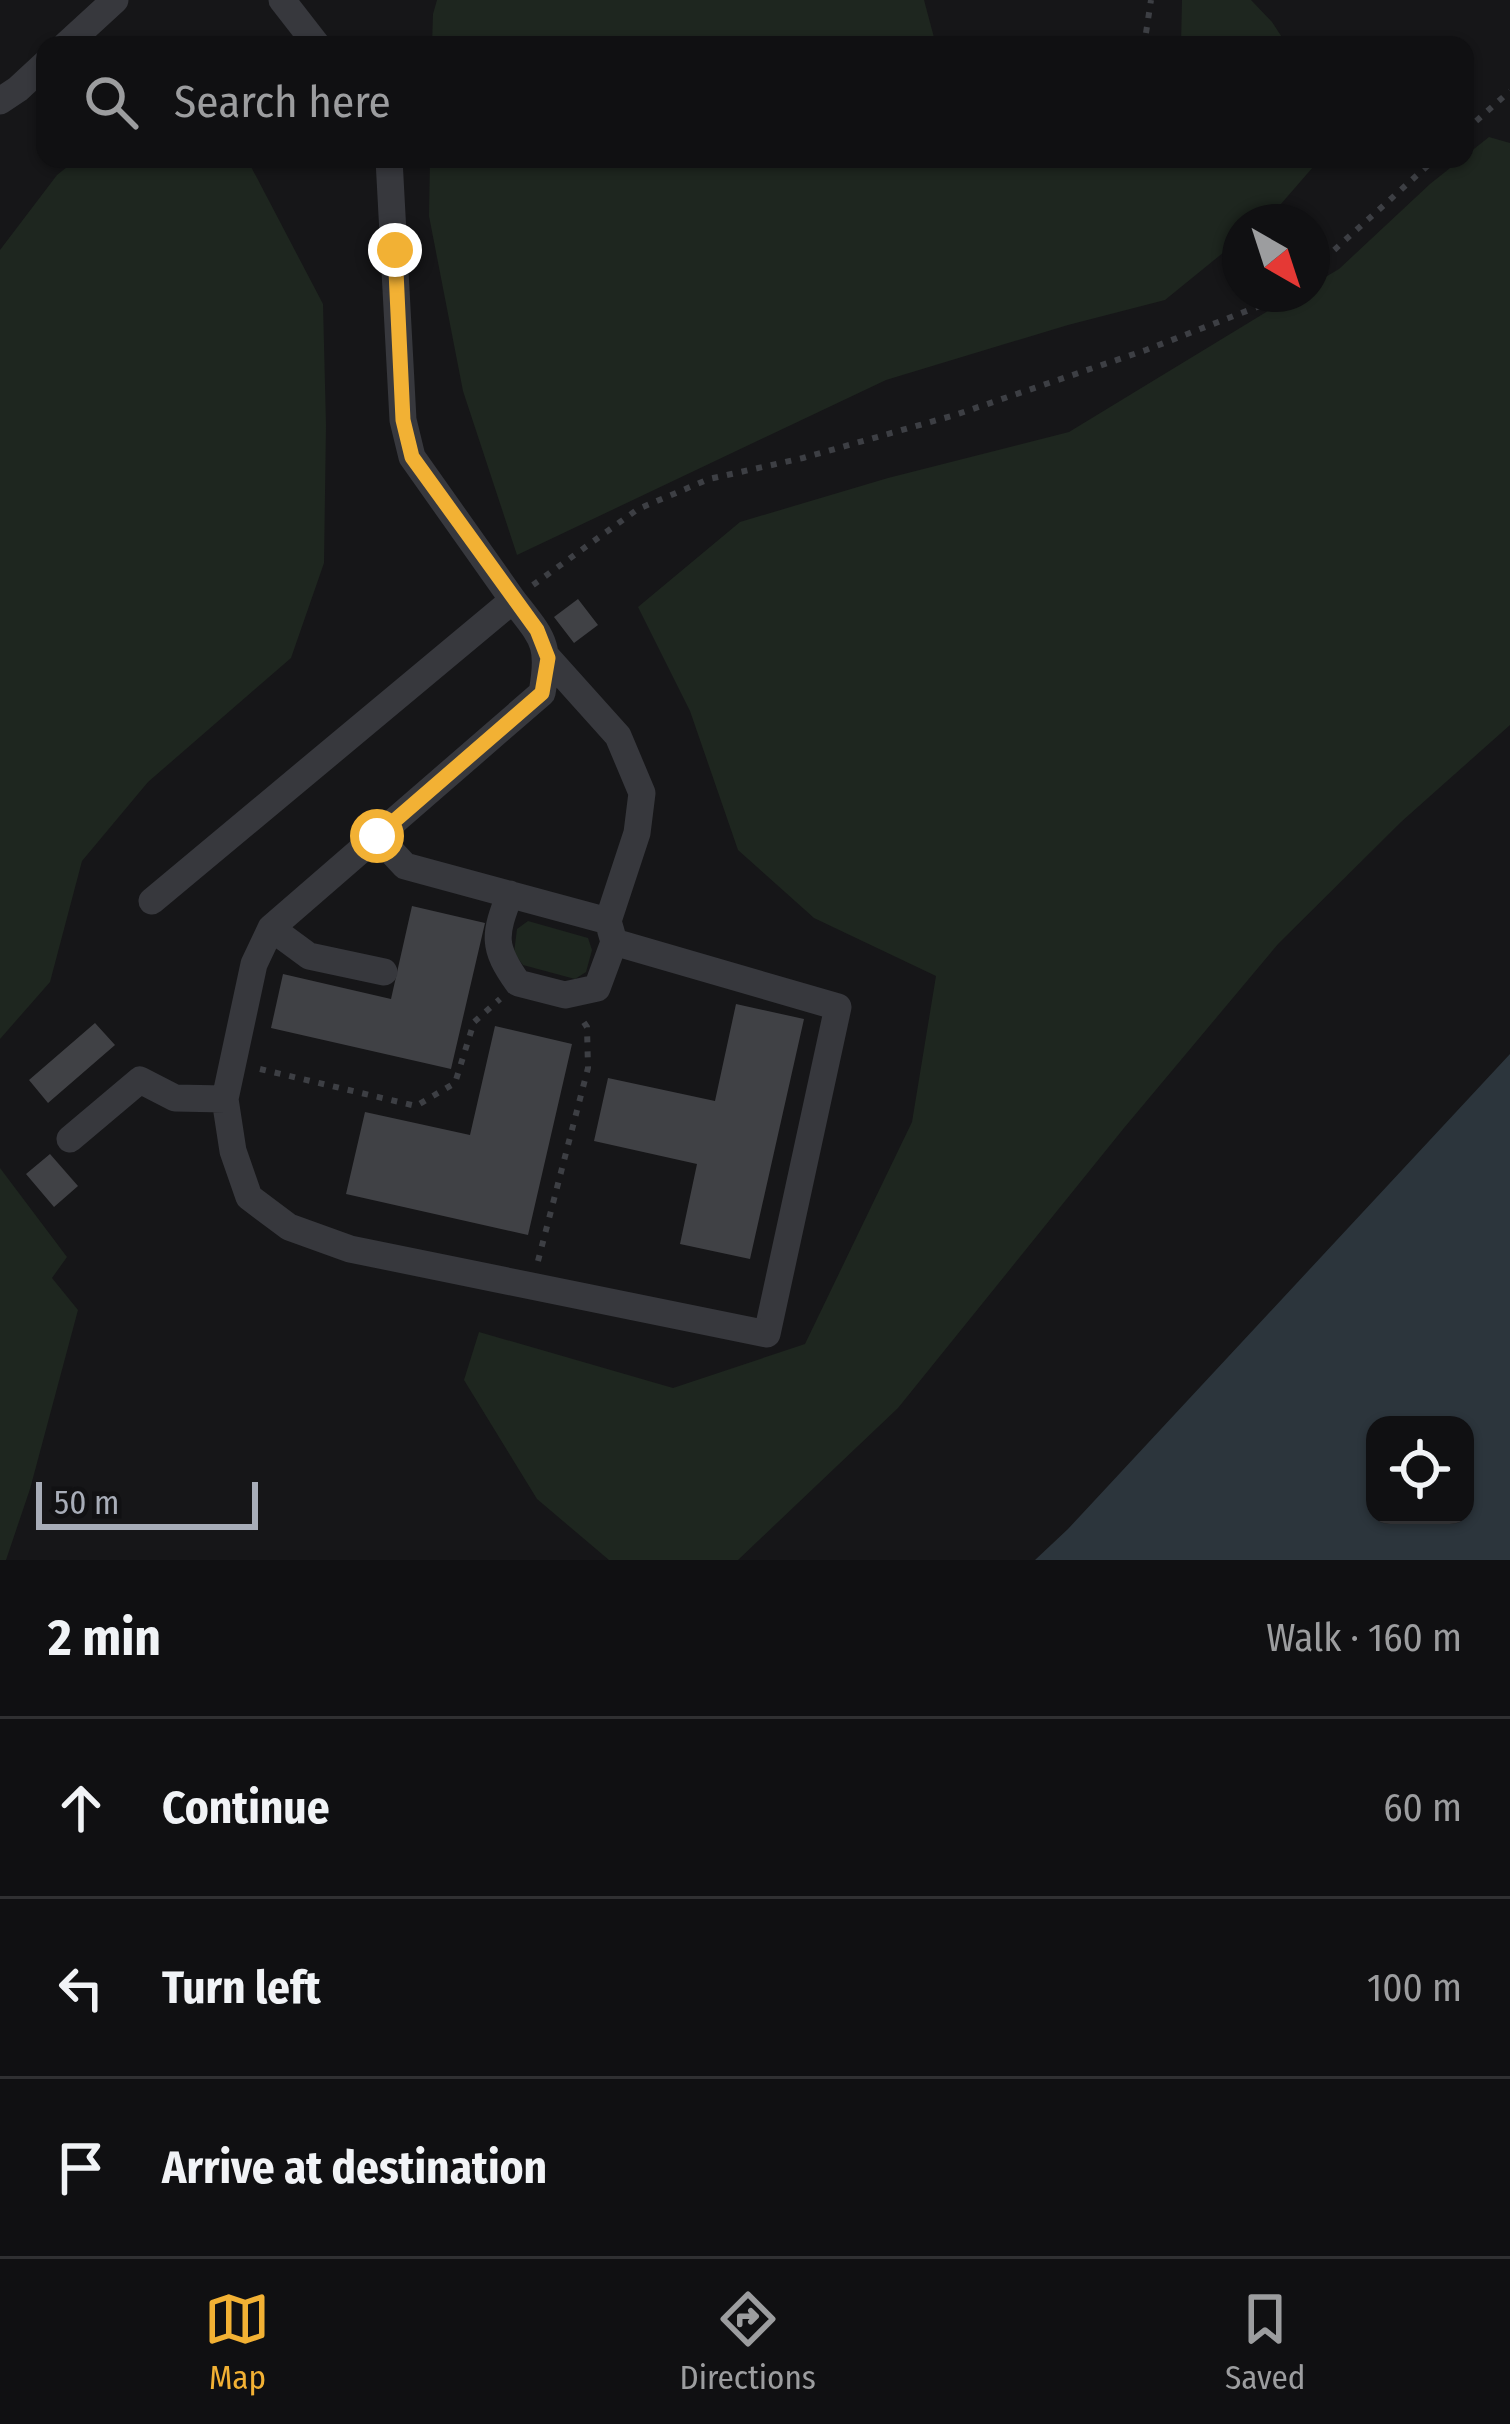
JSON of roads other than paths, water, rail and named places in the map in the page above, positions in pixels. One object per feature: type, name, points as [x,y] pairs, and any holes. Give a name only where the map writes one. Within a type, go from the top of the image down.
[{"type":"street","points":[[76,36],[115,0]]},
{"type":"street","points":[[282,0],[310,36]]},
{"type":"street","points":[[0,100],[36,72]]},
{"type":"street","points":[[389,168],[403,420],[412,457],[537,630],[548,658],[618,736],[642,793],[637,833],[596,988],[566,995],[518,983],[501,959],[496,932],[510,894]]},
{"type":"street","points":[[152,902],[513,600]]},
{"type":"street","points":[[377,836],[405,866],[510,894],[838,1007],[767,1334],[350,1249],[289,1227],[249,1197],[233,1151],[225,1099],[254,964],[271,928],[377,836],[542,693],[548,658]]},
{"type":"street","points":[[271,928],[309,956],[384,972]]},
{"type":"street","points":[[70,1138],[140,1080],[175,1098],[225,1099]]}]
